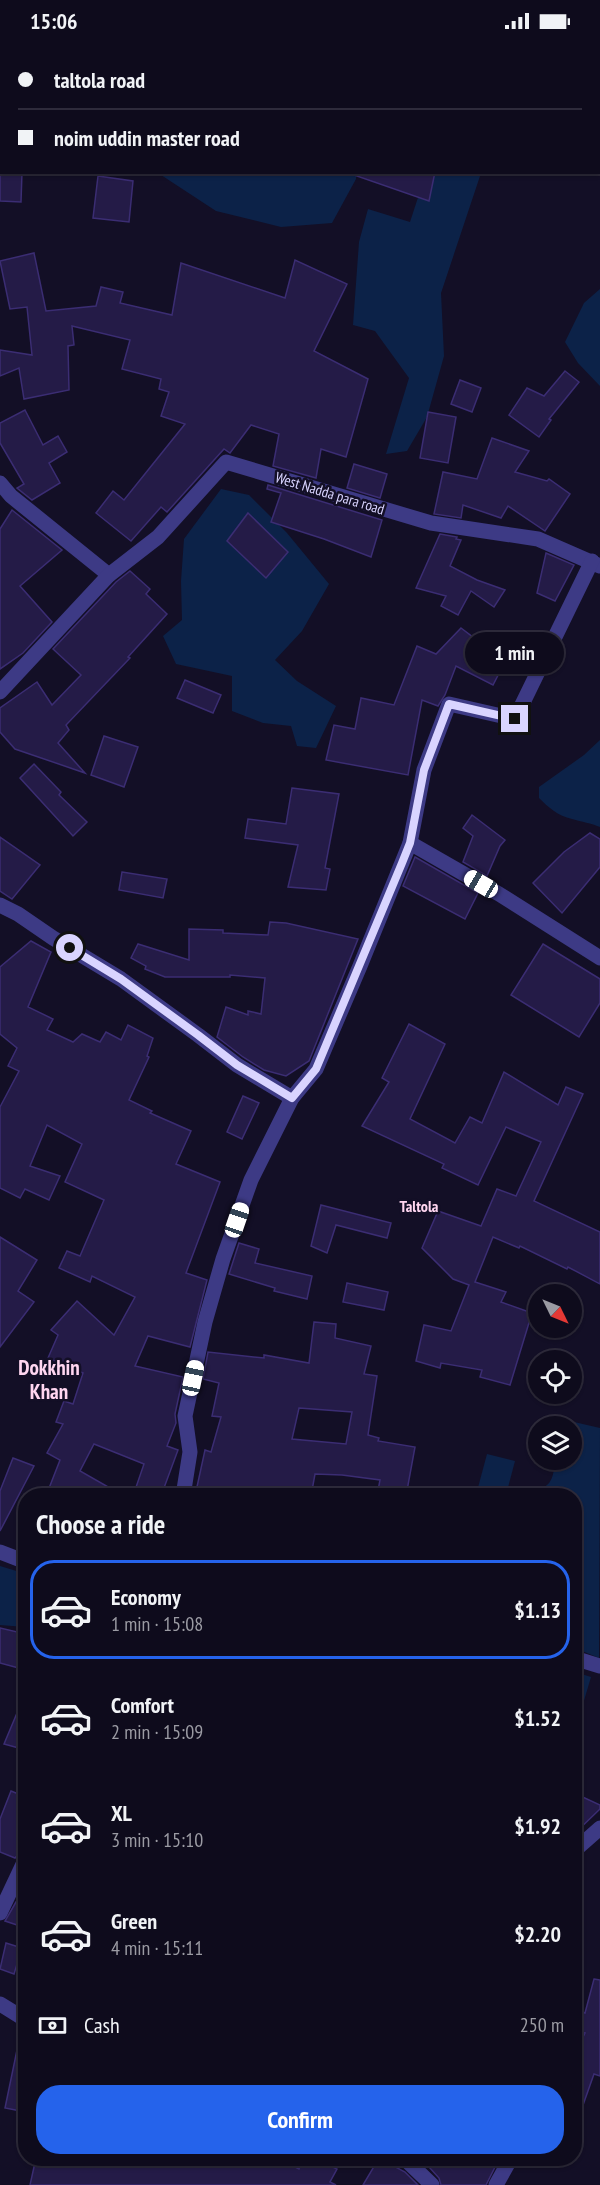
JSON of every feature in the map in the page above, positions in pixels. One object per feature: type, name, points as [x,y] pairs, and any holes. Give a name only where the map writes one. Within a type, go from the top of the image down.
[{"type":"street","name":"West Nadda para road","points":[[0,692],[109,575],[158,537],[226,462],[431,523],[538,539],[596,563]]},
{"type":"street","points":[[0,483],[11,496],[109,575]]},
{"type":"street","points":[[184,1488],[190,1452],[185,1416],[222,1259],[250,1180],[292,1098],[316,1069],[410,843],[424,770],[449,704],[515,719],[596,563]]},
{"type":"street","points":[[410,843],[499,894],[600,958]]},
{"type":"street","points":[[0,905],[121,979],[237,1065],[292,1098]]},
{"type":"street","points":[[0,1552],[18,1559]]},
{"type":"street","points":[[582,1660],[600,1666]]},
{"type":"street","points":[[582,1844],[600,1828]]},
{"type":"street","points":[[0,1913],[18,1875]]},
{"type":"street","points":[[0,2004],[18,2015]]},
{"type":"street","points":[[412,2166],[432,2185]]},
{"type":"street","points":[[496,2185],[507,2166]]},
{"type":"water","points":[[160,174],[356,174],[356,179],[332,223],[281,227],[216,211]]},
{"type":"water","points":[[426,174],[481,174],[441,293],[444,356],[427,417],[407,451],[386,454],[409,378],[375,331],[353,325],[359,242],[368,209],[410,222]]},
{"type":"water","points":[[600,289],[600,386],[578,363],[565,342],[584,303]]},
{"type":"water","points":[[221,489],[249,495],[287,533],[329,584],[302,631],[275,660],[297,681],[336,706],[316,748],[297,746],[291,726],[263,723],[232,711],[232,676],[176,664],[163,636],[182,620],[181,581],[184,539]]},
{"type":"water","points":[[600,740],[600,827],[567,818],[554,811],[539,798],[539,787],[584,755]]},
{"type":"water","points":[[582,1424],[600,1428],[599,1658],[582,1651],[582,1488],[543,1488],[549,1483],[554,1470],[582,1470]]},
{"type":"water","points":[[487,1454],[515,1461],[508,1488],[478,1488]]},
{"type":"water","points":[[0,1566],[18,1571],[18,1626],[0,1625]]},
{"type":"water","points":[[582,1674],[591,1677],[582,1707]]},
{"type":"building","points":[[0,174],[22,174],[21,202],[0,201]]},
{"type":"building","points":[[354,174],[435,174],[429,201]]},
{"type":"building","points":[[98,176],[133,181],[129,222],[93,218]]},
{"type":"building","points":[[34,253],[46,311],[96,306],[101,287],[123,292],[120,303],[172,315],[181,263],[285,298],[295,260],[347,284],[314,351],[368,379],[346,457],[321,449],[316,478],[273,466],[279,434],[251,425],[230,453],[224,449],[167,512],[161,507],[131,541],[96,513],[113,491],[124,500],[185,424],[161,416],[169,392],[159,389],[161,379],[122,369],[130,340],[72,326],[74,345],[68,346],[69,390],[24,399],[19,368],[0,376],[0,350],[32,355],[27,307],[10,309],[0,261]]},
{"type":"building","points":[[565,371],[579,382],[549,419],[551,420],[539,437],[509,415],[527,388],[544,396]]},
{"type":"building","points":[[460,380],[481,388],[472,412],[451,404]]},
{"type":"building","points":[[25,410],[43,445],[58,436],[67,452],[49,463],[60,483],[32,500],[17,488],[24,484],[0,443],[0,423]]},
{"type":"building","points":[[428,412],[456,417],[448,463],[420,458]]},
{"type":"building","points":[[492,438],[529,451],[515,472],[547,481],[549,479],[570,494],[545,531],[508,506],[501,518],[463,505],[461,518],[434,514],[443,472],[477,479]]},
{"type":"building","points":[[354,464],[387,474],[380,498],[347,488]]},
{"type":"building","points":[[268,485],[382,520],[371,557],[271,522],[281,493],[267,489]]},
{"type":"building","points":[[12,510],[62,550],[20,586],[52,622],[23,653],[0,669],[0,529]]},
{"type":"building","points":[[248,513],[288,552],[266,578],[227,541]]},
{"type":"building","points":[[440,534],[461,540],[450,566],[477,580],[505,590],[494,607],[471,591],[458,615],[441,606],[446,596],[416,588]]},
{"type":"building","points":[[546,553],[574,565],[555,601],[537,593]]},
{"type":"building","points":[[130,571],[150,589],[146,594],[167,614],[128,657],[130,658],[66,725],[69,730],[58,743],[85,773],[15,749],[0,732],[0,708],[37,682],[52,705],[81,675],[53,649],[116,582]]},
{"type":"building","points":[[461,628],[508,656],[493,685],[456,666],[445,695],[438,706],[422,700],[408,775],[326,760],[334,725],[355,729],[361,698],[394,705],[417,646],[436,654]]},
{"type":"building","points":[[185,680],[221,695],[213,713],[177,698]]},
{"type":"building","points":[[104,736],[138,747],[124,787],[91,775]]},
{"type":"building","points":[[34,764],[61,792],[59,795],[87,822],[73,836],[20,778]]},
{"type":"building","points":[[292,788],[339,794],[325,868],[330,869],[326,890],[288,887],[298,845],[245,838],[248,819],[286,824]]},
{"type":"building","points":[[472,815],[505,840],[487,876],[463,862],[473,836],[463,828]]},
{"type":"building","points":[[590,833],[600,839],[600,867],[562,913],[533,883],[564,852]]},
{"type":"building","points":[[0,837],[40,865],[12,899],[0,891]]},
{"type":"building","points":[[415,857],[478,893],[465,919],[403,886]]},
{"type":"building","points":[[122,872],[167,879],[163,898],[119,890]]},
{"type":"building","points":[[270,922],[286,923],[358,939],[309,1061],[286,1076],[264,1070],[217,1037],[226,1007],[248,1015],[248,1011],[261,1014],[265,978],[230,975],[230,977],[165,977],[145,969],[146,966],[131,958],[138,944],[189,960],[189,929],[268,935]]},
{"type":"building","points":[[31,941],[51,952],[28,1007],[53,1019],[47,1030],[73,1042],[82,1034],[100,1042],[106,1032],[121,1040],[128,1025],[153,1038],[147,1056],[149,1057],[129,1100],[152,1111],[150,1113],[191,1131],[176,1164],[220,1182],[186,1273],[207,1280],[190,1347],[148,1336],[135,1366],[183,1377],[175,1414],[176,1423],[167,1446],[178,1450],[164,1488],[136,1488],[144,1464],[94,1444],[80,1471],[110,1488],[49,1488],[60,1460],[47,1453],[63,1424],[56,1422],[64,1401],[73,1404],[83,1373],[48,1358],[58,1335],[51,1330],[77,1301],[114,1335],[135,1297],[92,1276],[90,1282],[59,1268],[67,1251],[80,1256],[104,1200],[65,1182],[82,1144],[47,1125],[30,1166],[60,1176],[49,1200],[25,1189],[20,1198],[0,1188],[0,1107],[19,1071],[8,1066],[17,1048],[0,1034],[0,967]]},
{"type":"building","points":[[543,944],[600,979],[600,1003],[579,1037],[511,995]]},
{"type":"building","points":[[409,1024],[445,1044],[410,1119],[455,1143],[470,1117],[482,1123],[504,1072],[558,1105],[566,1087],[583,1094],[534,1201],[600,1232],[600,1284],[568,1267],[567,1269],[520,1246],[519,1248],[493,1237],[475,1282],[506,1292],[501,1302],[528,1312],[528,1326],[510,1385],[480,1377],[482,1370],[441,1363],[440,1368],[416,1361],[424,1325],[451,1331],[469,1285],[453,1279],[422,1248],[438,1211],[481,1226],[497,1189],[516,1196],[541,1142],[506,1127],[478,1185],[442,1168],[444,1164],[362,1126],[389,1082],[382,1078]]},
{"type":"building","points":[[243,1096],[259,1103],[242,1139],[227,1132]]},
{"type":"building","points":[[321,1205],[391,1223],[387,1238],[336,1225],[327,1253],[311,1246]]},
{"type":"building","points":[[0,1237],[37,1260],[18,1291],[34,1302],[0,1347]]},
{"type":"building","points":[[239,1243],[259,1249],[255,1263],[312,1276],[307,1299],[274,1291],[275,1288],[229,1274]]},
{"type":"building","points":[[347,1283],[388,1292],[384,1310],[343,1302]]},
{"type":"building","points":[[314,1322],[336,1324],[335,1338],[371,1346],[364,1374],[377,1376],[368,1435],[379,1438],[378,1441],[415,1447],[407,1488],[378,1488],[380,1480],[315,1474],[312,1488],[197,1488],[205,1450],[211,1452],[221,1417],[212,1416],[219,1383],[203,1379],[208,1352],[264,1358],[264,1355],[309,1363]],"holes":[[[299,1408],[352,1412],[346,1444],[292,1439]]]},
{"type":"building","points":[[13,1458],[34,1466],[22,1488],[18,1488],[18,1497],[0,1531],[0,1491]]},
{"type":"building","points":[[0,1628],[18,1632],[18,1668],[0,1663]]},
{"type":"building","points":[[18,1711],[18,1748],[4,1744]]},
{"type":"building","points":[[11,1791],[18,1794],[18,1855],[15,1858],[0,1852],[0,1819]]},
{"type":"building","points":[[582,1797],[600,1805],[600,1809],[582,1826]]},
{"type":"building","points":[[16,1902],[18,1903],[18,1925],[5,1921]]},
{"type":"building","points":[[6,1943],[18,1947],[18,1961],[14,1974],[0,1969]]},
{"type":"building","points":[[594,1979],[600,1980],[600,2076],[594,2074],[582,2108],[582,2039],[585,2033],[582,2032],[582,2012],[585,2013]]},
{"type":"building","points":[[18,2045],[18,2110],[5,2108]]},
{"type":"building","points":[[34,2166],[293,2166],[299,2169],[300,2166],[330,2166],[337,2169],[330,2182],[336,2185],[30,2185]]},
{"type":"building","points":[[374,2166],[394,2166],[405,2172],[418,2185],[363,2185]]},
{"type":"building","points":[[428,2166],[496,2166],[486,2185],[441,2185],[439,2178]]},
{"type":"district","name":"Taltola","points":[[419,1206]]},
{"type":"district","name":"Dokkhin Khan","points":[[49,1379]]},
{"type":"route","points":[[70,948],[121,979],[237,1065],[292,1098],[316,1069],[410,843],[424,770],[449,704],[515,719]]}]
